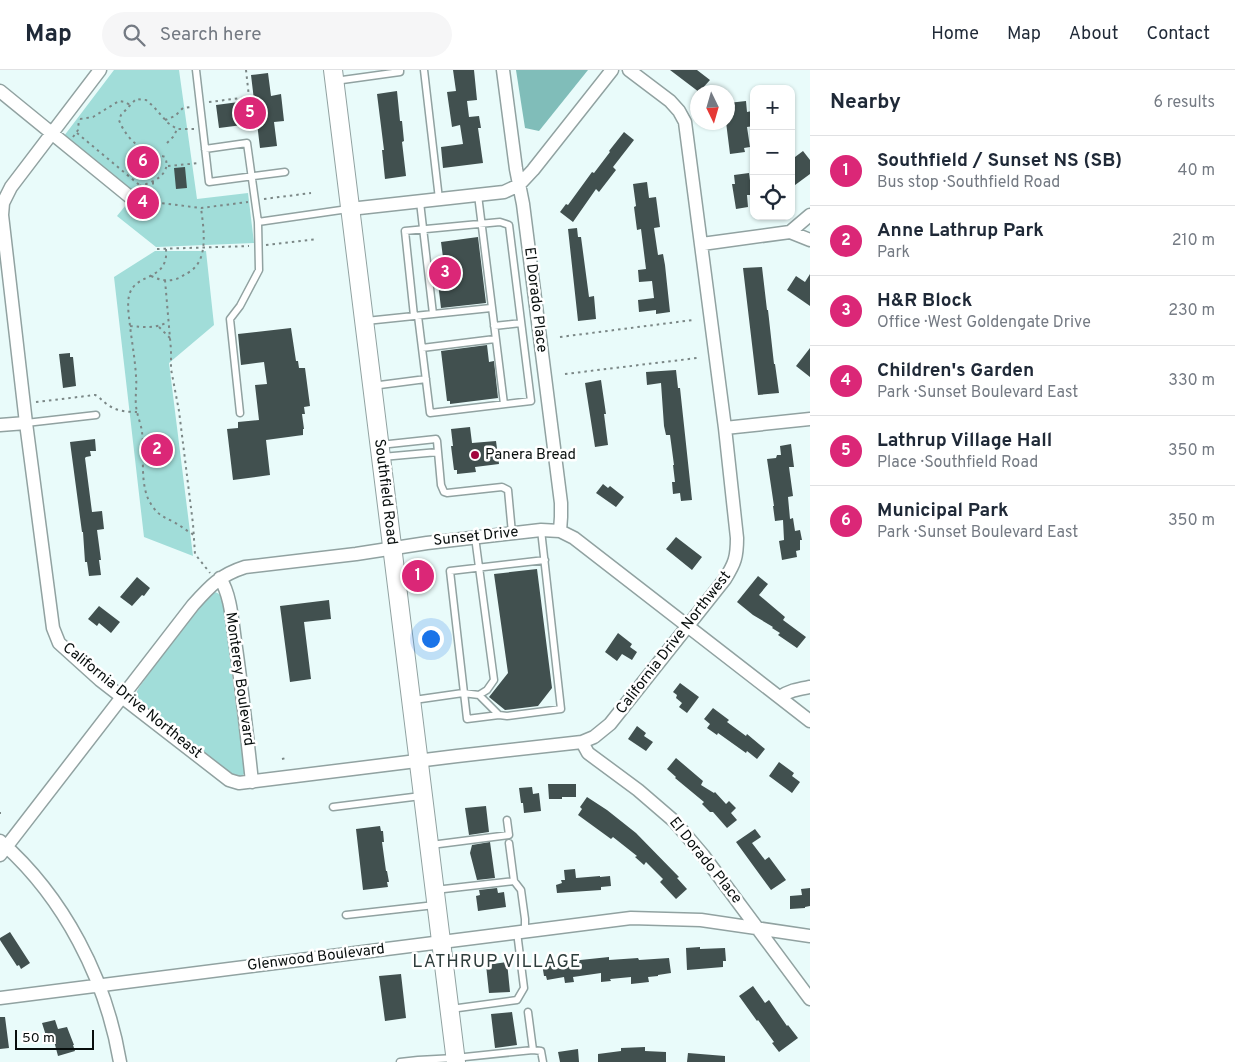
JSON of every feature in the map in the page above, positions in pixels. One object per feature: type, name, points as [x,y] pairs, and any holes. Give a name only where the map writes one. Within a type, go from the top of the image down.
[{"type":"main road","name":"Southfield Road","points":[[333,76],[456,1060]]},
{"type":"street","name":"California Drive Northeast","points":[[100,70],[11,187],[2,209],[26,423],[52,628],[59,643],[123,698],[229,780],[239,783],[252,782],[418,761]]},
{"type":"street","name":"El Dorado Place","points":[[503,70],[523,204],[559,494],[560,531]]},
{"type":"street","points":[[350,209],[504,192],[519,185],[612,70]]},
{"type":"street","name":"California Drive Northwest","points":[[418,761],[582,742],[594,737],[610,724],[734,565],[737,553],[737,538],[725,428],[685,122],[679,111],[670,101],[629,70]]},
{"type":"street","points":[[0,91],[130,197]]},
{"type":"street","points":[[790,232],[810,215]]},
{"type":"street","points":[[702,244],[790,232],[810,240]]},
{"type":"street","points":[[725,428],[810,419]]},
{"type":"street","points":[[0,425],[26,423]]},
{"type":"street","name":"Sunset Drive","points":[[217,578],[245,567],[474,537],[541,530],[560,531]]},
{"type":"street","points":[[560,531],[574,538],[810,721]]},
{"type":"street","points":[[120,1062],[112,1023],[100,985],[80,944],[51,896],[34,876],[2,848],[217,578]]},
{"type":"street","name":"Monterey Boulevard","points":[[217,578],[224,585],[233,624],[252,782]]},
{"type":"street","points":[[780,697],[786,692],[810,687]]},
{"type":"street","name":"El Dorado Place","points":[[582,742],[588,753],[638,790],[674,821],[703,855],[810,999]]},
{"type":"street","name":"Glenwood Boulevard","points":[[0,998],[631,918],[701,920],[810,936]]},
{"type":"lane","points":[[196,70],[209,182],[285,172]]},
{"type":"lane","points":[[333,76],[400,72],[400,70]]},
{"type":"lane","points":[[424,70],[439,199]]},
{"type":"lane","points":[[205,149],[247,143],[258,222],[259,270],[240,306],[230,319],[240,413]]},
{"type":"lane","points":[[478,195],[504,404]]},
{"type":"lane","points":[[420,202],[433,314]]},
{"type":"lane","points":[[258,222],[350,209]]},
{"type":"lane","points":[[500,222],[509,225],[531,401],[430,413],[405,231],[480,223],[500,222]]},
{"type":"lane","points":[[364,322],[491,308]]},
{"type":"lane","points":[[494,326],[521,323]]},
{"type":"lane","points":[[422,348],[496,339]]},
{"type":"lane","points":[[372,386],[426,379]]},
{"type":"lane","points":[[26,423],[96,415]]},
{"type":"lane","points":[[380,451],[436,439],[441,486],[444,492],[502,487],[508,490],[512,533]]},
{"type":"lane","points":[[380,451],[438,452]]},
{"type":"lane","points":[[541,530],[545,560],[561,709],[467,719],[450,571],[545,560]]},
{"type":"lane","points":[[411,700],[463,694],[479,695],[487,690],[494,680],[474,537]]},
{"type":"lane","points":[[479,695],[498,715]]},
{"type":"lane","points":[[333,807],[422,795]]},
{"type":"lane","points":[[429,845],[509,835],[507,820]]},
{"type":"lane","points":[[450,1009],[517,1000],[524,988],[521,932],[524,919],[521,890],[514,881],[509,843]]},
{"type":"lane","points":[[346,915],[514,881]]},
{"type":"lane","points":[[528,1012],[533,1050]]},
{"type":"lane","points":[[400,1062],[456,1060],[533,1050],[541,1052],[543,1062]]},
{"type":"path","points":[[205,102],[249,97],[246,70]]},
{"type":"path","points":[[139,186],[153,182],[167,168],[168,163],[165,157],[145,153],[127,136],[119,120],[136,98],[146,100],[159,115],[177,128],[197,129]]},
{"type":"path","points":[[70,141],[77,133],[79,118],[93,117],[119,102],[125,102],[130,105]]},
{"type":"path","points":[[166,120],[175,116],[182,108],[195,106]]},
{"type":"path","points":[[168,143],[174,136],[177,128]]},
{"type":"path","points":[[77,133],[139,186],[161,202],[201,208],[250,201]]},
{"type":"path","points":[[168,166],[193,164]]},
{"type":"path","points":[[153,182],[155,199]]},
{"type":"path","points":[[260,200],[311,193]]},
{"type":"path","points":[[150,276],[170,280],[181,277],[196,266],[200,260],[204,236],[201,208]]},
{"type":"path","points":[[157,249],[258,246],[317,238]]},
{"type":"path","points":[[166,249],[167,258],[164,265],[155,274],[132,287],[129,296],[128,313],[137,378],[136,406],[142,433],[143,473],[146,495],[152,507],[161,516],[194,535]]},
{"type":"path","points":[[165,280],[171,369],[179,410],[193,524],[194,554],[217,578]]},
{"type":"path","points":[[560,336],[693,320]]},
{"type":"path","points":[[130,326],[159,327],[168,322]]},
{"type":"path","points":[[159,327],[170,338]]},
{"type":"path","points":[[565,374],[697,358]]},
{"type":"path","points":[[29,402],[94,394],[115,409],[124,412],[137,412]]},
{"type":"path","points":[[282,759],[286,758]]},
{"type":"shaded area","points":[[114,70],[179,70],[197,199],[248,193],[254,243],[156,247],[117,216],[134,195],[64,136]]},
{"type":"shaded area","points":[[516,70],[588,70],[539,131],[525,128]]},
{"type":"shaded area","points":[[155,251],[206,251],[214,325],[169,363],[193,556],[144,537],[114,277]]},
{"type":"shaded area","points":[[213,592],[220,595],[223,603],[244,769],[242,776],[235,777],[138,703],[136,698],[140,686],[177,635]]},
{"type":"building","points":[[453,70],[474,70],[477,100],[467,101],[469,117],[479,116],[481,128],[478,128],[483,163],[443,168],[441,147],[463,144],[460,125],[452,127],[447,92],[456,91]]},
{"type":"building","points":[[670,70],[697,70],[710,80],[705,85],[690,85]]},
{"type":"building","points":[[268,73],[271,96],[281,94],[284,121],[274,122],[277,146],[260,148],[257,123],[219,128],[216,105],[254,100],[251,75]]},
{"type":"building","points":[[397,91],[400,121],[402,121],[404,141],[402,142],[406,176],[385,179],[382,150],[384,150],[377,94]]},
{"type":"building","points":[[746,101],[747,112],[750,111],[750,127],[747,127],[750,147],[744,148],[745,152],[730,154],[727,130],[735,130],[735,102]]},
{"type":"building","points":[[624,132],[634,140],[613,167],[616,170],[599,192],[596,189],[573,222],[560,212],[566,204],[568,205],[592,172],[594,173]]},
{"type":"building","points":[[803,151],[810,160],[810,174],[795,185],[795,175],[795,157]]},
{"type":"building","points":[[185,167],[187,188],[176,189],[174,168]]},
{"type":"building","points":[[749,173],[750,195],[747,195],[748,207],[736,209],[732,184],[735,184],[734,175]]},
{"type":"building","points":[[647,182],[649,198],[656,197],[660,227],[654,228],[658,255],[663,254],[670,312],[656,314],[656,310],[639,312],[638,300],[654,298],[652,281],[639,282],[638,270],[646,269],[641,229],[637,230],[634,207],[636,206],[633,184]]},
{"type":"building","points":[[577,228],[578,237],[581,237],[589,297],[594,296],[596,319],[578,321],[568,229]]},
{"type":"building","points":[[478,237],[486,303],[441,308],[436,266],[444,265],[441,242]]},
{"type":"building","points":[[762,267],[779,393],[758,395],[743,268]]},
{"type":"building","points":[[810,274],[810,306],[787,290],[796,276],[805,282]]},
{"type":"building","points":[[291,328],[296,361],[298,361],[299,368],[305,368],[310,406],[304,407],[305,414],[302,414],[303,435],[266,440],[270,475],[233,480],[227,429],[238,428],[238,422],[259,420],[255,385],[267,384],[264,362],[241,365],[238,334]]},
{"type":"building","points":[[487,345],[489,362],[494,361],[498,398],[450,404],[450,401],[447,401],[441,351]]},
{"type":"building","points":[[810,348],[810,377],[796,366]]},
{"type":"building","points":[[70,353],[70,357],[73,357],[76,386],[63,388],[59,354]]},
{"type":"building","points":[[676,370],[678,388],[680,388],[692,500],[681,501],[680,493],[673,494],[672,482],[675,482],[674,465],[670,435],[666,435],[664,426],[661,383],[647,385],[646,372]]},
{"type":"building","points":[[601,380],[608,445],[595,447],[585,383]]},
{"type":"building","name":"Panera Bread","points":[[470,427],[472,443],[496,441],[499,464],[475,467],[476,472],[457,474],[457,470],[454,470],[451,429]]},
{"type":"building","points":[[95,439],[96,451],[90,451],[91,456],[85,458],[92,512],[102,511],[104,529],[97,530],[101,575],[89,576],[87,562],[85,562],[83,532],[70,442]]},
{"type":"building","points":[[791,444],[794,467],[789,467],[793,496],[788,497],[790,519],[793,518],[795,531],[800,530],[802,540],[800,540],[800,550],[796,551],[797,557],[782,560],[779,541],[784,540],[783,520],[775,521],[767,459],[776,458],[777,455],[781,455],[780,446]]},
{"type":"building","points":[[603,484],[608,488],[610,486],[624,497],[616,507],[596,493]]},
{"type":"building","points":[[676,537],[702,557],[692,570],[666,549]]},
{"type":"building","points":[[537,569],[552,688],[538,706],[505,710],[489,697],[508,673],[494,574]]},
{"type":"building","points":[[758,576],[768,584],[759,595],[785,617],[783,620],[806,637],[797,648],[778,635],[780,633],[773,627],[753,615],[737,602]]},
{"type":"building","points":[[137,577],[150,588],[132,606],[120,597]]},
{"type":"building","points":[[329,600],[331,619],[304,622],[311,679],[290,682],[280,606]]},
{"type":"building","points":[[99,606],[120,622],[111,633],[99,623],[97,626],[88,619]]},
{"type":"building","points":[[618,633],[632,644],[630,647],[637,652],[632,660],[622,654],[617,661],[605,652]]},
{"type":"building","points":[[680,683],[699,697],[687,713],[679,707],[682,703],[673,692]]},
{"type":"building","points":[[713,708],[729,720],[727,722],[746,736],[747,734],[765,749],[757,759],[718,733],[717,735],[707,728],[710,724],[704,719]]},
{"type":"building","points":[[637,726],[646,733],[644,736],[653,742],[646,751],[628,739]]},
{"type":"building","points":[[676,758],[703,781],[701,785],[715,792],[726,804],[729,801],[736,808],[731,813],[737,820],[727,828],[713,812],[710,812],[702,804],[704,802],[675,778],[667,769]]},
{"type":"building","points":[[779,762],[794,773],[792,776],[800,782],[792,793],[769,776]]},
{"type":"building","points":[[548,784],[576,784],[576,797],[549,799]]},
{"type":"building","points":[[532,787],[533,794],[539,793],[541,811],[524,813],[519,788]]},
{"type":"building","points":[[587,797],[636,833],[679,877],[677,878],[687,889],[676,899],[660,882],[663,879],[646,862],[644,865],[635,857],[637,856],[613,837],[611,839],[578,815],[582,809],[580,807]]},
{"type":"building","points":[[486,806],[489,832],[469,835],[465,808]]},
{"type":"building","points":[[380,826],[381,831],[383,831],[384,842],[382,842],[389,882],[387,882],[388,887],[363,890],[356,829]]},
{"type":"building","points":[[755,829],[761,837],[752,843],[765,860],[769,857],[786,880],[771,890],[736,842]]},
{"type":"building","points":[[490,842],[495,878],[477,880],[470,853],[472,845]]},
{"type":"building","points":[[575,869],[576,878],[610,876],[611,886],[601,887],[601,890],[557,893],[556,885],[562,883],[561,880],[565,880],[564,870]]},
{"type":"building","points":[[497,888],[498,893],[504,892],[506,907],[478,911],[476,896],[480,895],[479,890]]},
{"type":"building","points":[[810,888],[810,906],[790,909],[790,896],[802,895],[801,889]]},
{"type":"building","points":[[10,932],[30,963],[21,969],[0,940],[0,938]]},
{"type":"building","points":[[700,947],[700,949],[725,948],[726,961],[723,961],[723,967],[687,970],[686,948]]},
{"type":"building","points":[[609,957],[609,960],[669,958],[671,973],[648,977],[649,982],[631,984],[631,977],[601,982],[601,973],[573,977],[574,982],[565,983],[564,977],[547,980],[546,976],[544,976],[542,964]]},
{"type":"building","points":[[507,962],[510,992],[489,993],[486,965]]},
{"type":"building","points":[[401,974],[406,1018],[385,1021],[379,976]]},
{"type":"building","points":[[753,986],[765,1003],[769,1000],[798,1038],[779,1052],[772,1043],[774,1042],[739,996]]},
{"type":"building","points":[[512,1012],[517,1045],[495,1048],[491,1014]]},
{"type":"building","points":[[0,1017],[5,1017],[9,1048],[0,1049]]},
{"type":"building","points":[[55,1020],[58,1029],[67,1027],[75,1051],[58,1056],[54,1041],[48,1042],[42,1023]]},
{"type":"building","points":[[645,1047],[645,1051],[666,1052],[666,1062],[598,1062],[598,1054],[621,1051],[621,1048]]},
{"type":"building","points":[[578,1049],[579,1062],[560,1062],[558,1052]]},
{"type":"building","points":[[688,1053],[725,1056],[725,1062],[687,1062]]},
{"type":"place","name":"Lathrup Village Hall","points":[[250,113]]},
{"type":"place","name":"Municipal Park","points":[[143,162]]},
{"type":"place","name":"Children's Garden","points":[[143,203]]},
{"type":"place","name":"H&R Block","points":[[445,273]]},
{"type":"place","name":"Anne Lathrup Park","points":[[157,450]]},
{"type":"place","name":"Panera Bread","points":[[475,455]]},
{"type":"place","name":"Southfield / Sunset NS (SB)","points":[[418,576]]},
{"type":"district","name":"LATHRUP VILLAGE","points":[[497,962]]}]
